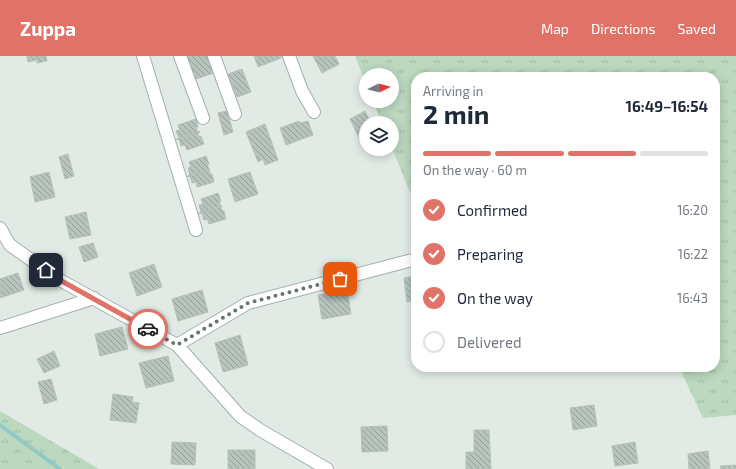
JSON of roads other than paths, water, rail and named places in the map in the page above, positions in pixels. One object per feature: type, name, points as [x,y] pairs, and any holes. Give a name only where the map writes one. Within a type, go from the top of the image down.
[{"type":"street","points":[[142,56],[196,230]]},
{"type":"street","points":[[180,56],[203,118]]},
{"type":"street","points":[[214,56],[235,114]]},
{"type":"street","points":[[289,56],[302,91],[314,112]]},
{"type":"street","points":[[0,228],[10,244],[58,279],[177,345],[240,416],[260,430],[326,469]]},
{"type":"street","points":[[177,345],[248,303],[411,260]]},
{"type":"street","points":[[0,328],[94,298]]},
{"type":"waterway","points":[[0,425],[60,469]]}]
